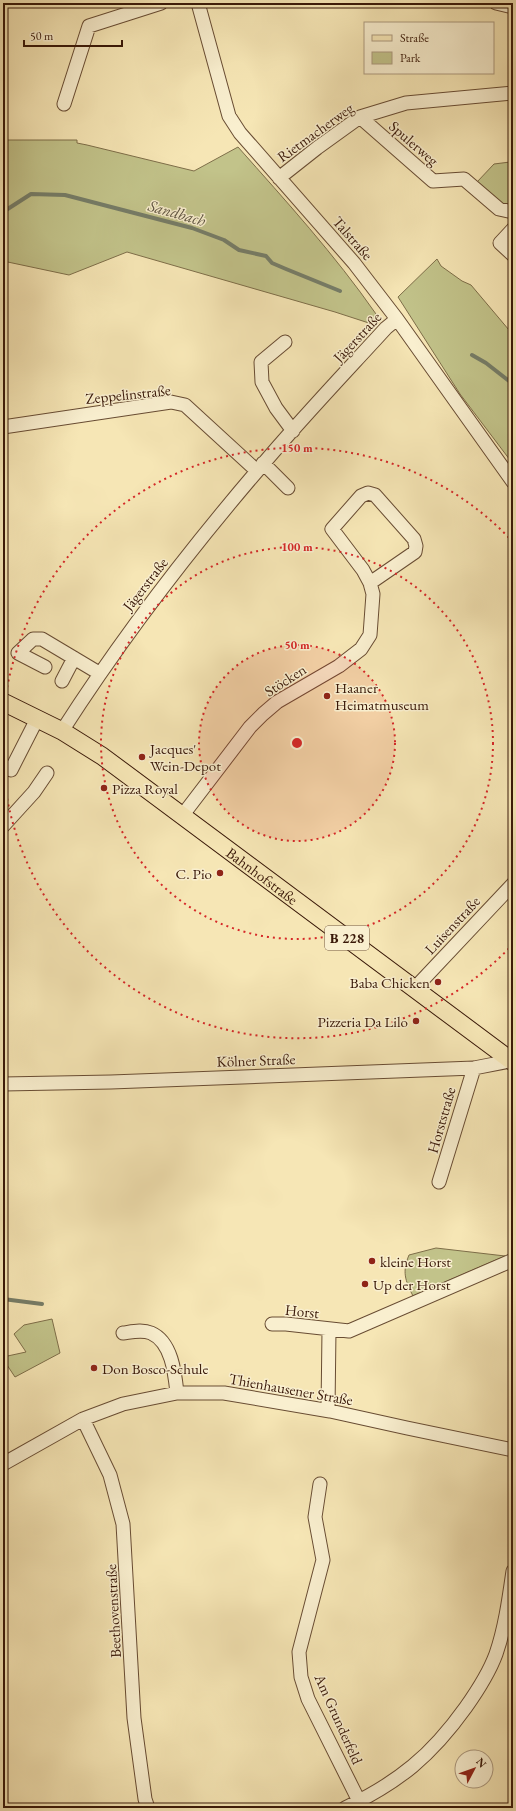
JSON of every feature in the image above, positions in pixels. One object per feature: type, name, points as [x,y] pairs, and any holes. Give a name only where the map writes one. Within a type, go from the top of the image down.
[{"type":"main road","name":"Bahnhofstraße","points":[[3,702],[62,731],[102,756],[415,988],[512,1062]]},
{"type":"street","points":[[64,104],[88,26],[160,3]]},
{"type":"street","name":"Talstraße","points":[[198,3],[229,116],[240,133],[354,262],[397,319],[513,482]]},
{"type":"street","points":[[496,3],[513,7]]},
{"type":"street","name":"Rietmacherweg","points":[[279,178],[360,117],[406,103],[513,93]]},
{"type":"street","name":"Spulerweg","points":[[360,117],[433,181],[464,179],[499,209],[513,212]]},
{"type":"street","points":[[513,229],[500,243],[513,255]]},
{"type":"street","name":"Jägerstraße","points":[[62,731],[99,673],[153,598],[260,467],[386,328],[397,319]]},
{"type":"street","points":[[285,342],[261,362],[262,382],[276,408],[293,431]]},
{"type":"street","name":"Zeppelinstraße","points":[[3,427],[171,402],[185,405],[260,467]]},
{"type":"street","points":[[260,467],[288,488]]},
{"type":"street","name":"Stöcken","points":[[182,816],[250,727],[277,702],[339,666],[361,650],[370,635],[374,594],[363,570],[332,529],[361,496],[368,493],[375,495],[414,539],[416,546],[415,552],[370,583]]},
{"type":"street","points":[[45,667],[18,653],[33,639],[42,639],[99,673]]},
{"type":"street","points":[[62,681],[74,658]]},
{"type":"street","points":[[3,766],[11,770],[38,719]]},
{"type":"street","points":[[3,826],[34,792],[47,773]]},
{"type":"street","name":"Luisenstraße","points":[[415,988],[513,884]]},
{"type":"street","name":"Kölner Straße","points":[[3,1084],[111,1082],[474,1068],[512,1062]]},
{"type":"street","name":"Horststraße","points":[[439,1182],[474,1068]]},
{"type":"street","name":"Horst","points":[[272,1324],[286,1324],[329,1330],[349,1331],[513,1260]]},
{"type":"street","name":"Horst","points":[[328,1410],[329,1330]]},
{"type":"street","points":[[123,1333],[138,1331],[150,1332],[159,1338],[171,1359],[177,1393]]},
{"type":"street","name":"Thienhausener Straße","points":[[3,1464],[83,1419],[123,1404],[177,1393],[224,1393],[328,1410],[513,1450]]},
{"type":"street","name":"Beethovenstraße","points":[[83,1419],[110,1475],[123,1524],[134,1718],[145,1799],[148,1808]]},
{"type":"street","name":"Am Grunderfeld","points":[[320,1484],[315,1518],[323,1560],[299,1652],[301,1677],[308,1699],[359,1801]]},
{"type":"street","points":[[345,1808],[396,1780],[428,1754],[448,1732],[482,1684],[496,1654],[507,1610],[513,1571]]},
{"type":"green space","points":[[3,138],[5,140],[77,140],[77,143],[194,171],[238,147],[310,229],[344,271],[376,314],[375,325],[127,252],[69,275],[3,261]]},
{"type":"green space","points":[[510,162],[513,164],[513,204],[511,206],[499,205],[477,182],[494,164]]},
{"type":"green space","points":[[437,259],[441,266],[462,281],[471,285],[509,330],[513,337],[513,464],[460,394],[398,297]]},
{"type":"green space","points":[[436,1248],[505,1256],[413,1296],[405,1276],[409,1255]]},
{"type":"green space","points":[[52,1319],[60,1353],[15,1377],[3,1357],[26,1352],[14,1334],[24,1325]]},
{"type":"waterway","name":"Sandbach","points":[[3,212],[31,194],[65,195],[192,228],[224,240],[239,250],[266,256],[272,263],[340,291]]},
{"type":"waterway","name":"Sandbach","points":[[472,355],[486,363],[513,384]]},
{"type":"waterway","points":[[3,1299],[42,1304]]},
{"type":"place","name":"Haaner Heimatmuseum","points":[[327,696]]},
{"type":"place","name":"Jacques' Wein-Depot","points":[[142,757]]},
{"type":"place","name":"Pizza Royal","points":[[104,788]]},
{"type":"place","name":"C. Pio","points":[[220,873]]},
{"type":"place","name":"Baba Chicken","points":[[438,982]]},
{"type":"place","name":"Pizzeria Da Lilo","points":[[416,1021]]},
{"type":"place","name":"kleine Horst","points":[[372,1261]]},
{"type":"place","name":"Up der Horst","points":[[365,1284]]},
{"type":"place","name":"Don Bosco-Schule","points":[[94,1368]]}]
